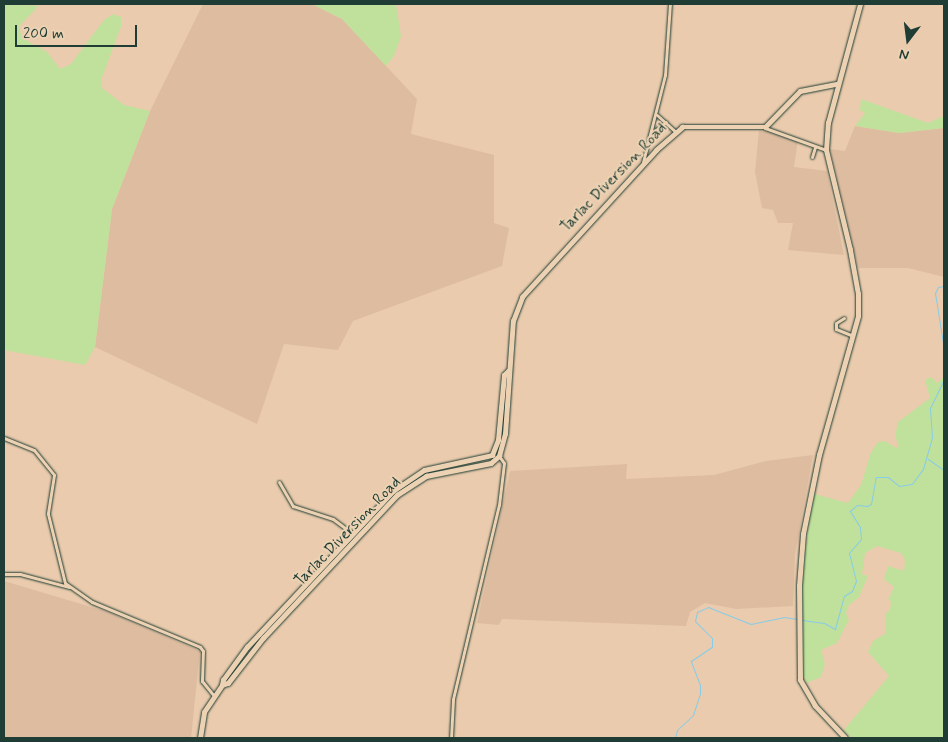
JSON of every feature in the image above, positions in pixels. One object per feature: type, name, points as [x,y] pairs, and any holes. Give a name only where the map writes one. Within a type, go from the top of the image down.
[{"type":"main road","points":[[844,738],[815,706],[800,680],[798,586],[803,534],[819,455],[853,336],[858,294],[826,150],[828,123],[837,84],[860,4]]},
{"type":"main road","points":[[764,127],[800,91],[837,84]]},
{"type":"main road","name":"Tarlac Diversion Road","points":[[222,685],[228,683],[263,638],[408,486],[426,476],[486,464],[499,456],[505,434],[513,320],[522,297],[675,132],[686,126],[764,127]]},
{"type":"main road","name":"Tarlac Diversion Road","points":[[200,738],[204,712],[222,685],[223,680],[247,647],[393,491],[414,475],[436,466],[484,458],[494,453],[499,433],[504,375],[508,371]]},
{"type":"main road","points":[[494,453],[499,456]]},
{"type":"street","points":[[643,165],[657,115],[665,75],[670,4]]},
{"type":"street","points":[[657,115],[675,132]]},
{"type":"street","points":[[651,134],[666,122]]},
{"type":"street","points":[[764,127],[826,150]]},
{"type":"street","points":[[812,157],[815,146]]},
{"type":"street","points":[[844,318],[836,323],[836,330],[853,336]]},
{"type":"street","points":[[4,438],[34,450],[54,475],[48,514],[63,578],[69,587]]},
{"type":"street","points":[[451,738],[454,699],[499,505],[504,463],[499,456]]},
{"type":"street","points":[[279,482],[292,506],[333,519],[353,534]]},
{"type":"street","points":[[4,574],[20,574],[69,587],[92,602],[200,647],[203,651],[202,681],[214,696]]},
{"type":"shaded area","points":[[203,4],[312,4],[342,19],[417,99],[411,134],[494,155],[494,223],[509,228],[502,266],[353,321],[338,350],[284,344],[257,424],[95,347],[112,209],[150,111]]},
{"type":"shaded area","points":[[855,126],[899,133],[944,128],[944,277],[908,268],[858,268],[830,149],[845,151]]},
{"type":"shaded area","points":[[759,130],[778,132],[798,140],[794,167],[827,171],[844,255],[788,250],[793,223],[778,223],[773,210],[762,208],[755,172]]},
{"type":"shaded area","points":[[813,455],[795,555],[793,606],[736,609],[705,603],[690,612],[686,626],[502,619],[499,625],[477,623],[510,471],[627,464],[626,479],[714,475],[766,461]]},
{"type":"shaded area","points":[[4,581],[108,612],[200,651],[191,738],[4,738]]},
{"type":"green space","points":[[4,4],[39,6],[19,26],[22,38],[47,52],[60,69],[71,64],[104,20],[113,14],[121,17],[121,26],[102,78],[102,88],[124,105],[150,111],[112,209],[95,347],[85,365],[4,350]]},
{"type":"green space","points":[[312,4],[396,4],[401,36],[394,56],[386,66],[342,19]]},
{"type":"green space","points":[[861,99],[928,123],[944,116],[944,128],[899,133],[855,126],[865,113],[860,110]]},
{"type":"green space","points":[[931,377],[937,383],[944,377],[944,738],[851,738],[844,730],[889,676],[868,652],[873,641],[885,634],[885,614],[890,610],[891,601],[888,600],[894,587],[884,579],[888,566],[904,571],[905,560],[901,553],[877,546],[865,553],[862,574],[868,576],[859,597],[849,605],[846,613],[849,620],[837,643],[821,650],[825,664],[821,677],[807,683],[802,673],[802,574],[812,503],[814,494],[848,503],[861,485],[871,452],[878,442],[885,441],[896,448],[899,446],[895,436],[898,422],[930,398],[925,380]]},
{"type":"waterway","points":[[944,286],[938,287],[935,293],[944,349]]},
{"type":"waterway","points":[[802,620],[824,623],[835,629],[844,596],[852,591],[856,581],[849,553],[861,539],[860,527],[850,511],[857,505],[867,506],[871,504],[876,477],[888,477],[899,486],[912,484],[923,469],[932,437],[930,408],[944,379]]},
{"type":"waterway","points":[[928,459],[944,470]]},
{"type":"waterway","points":[[675,738],[677,730],[693,715],[700,694],[700,685],[691,661],[712,647],[712,638],[695,621],[697,612],[708,607],[751,624],[783,617],[798,619]]}]
